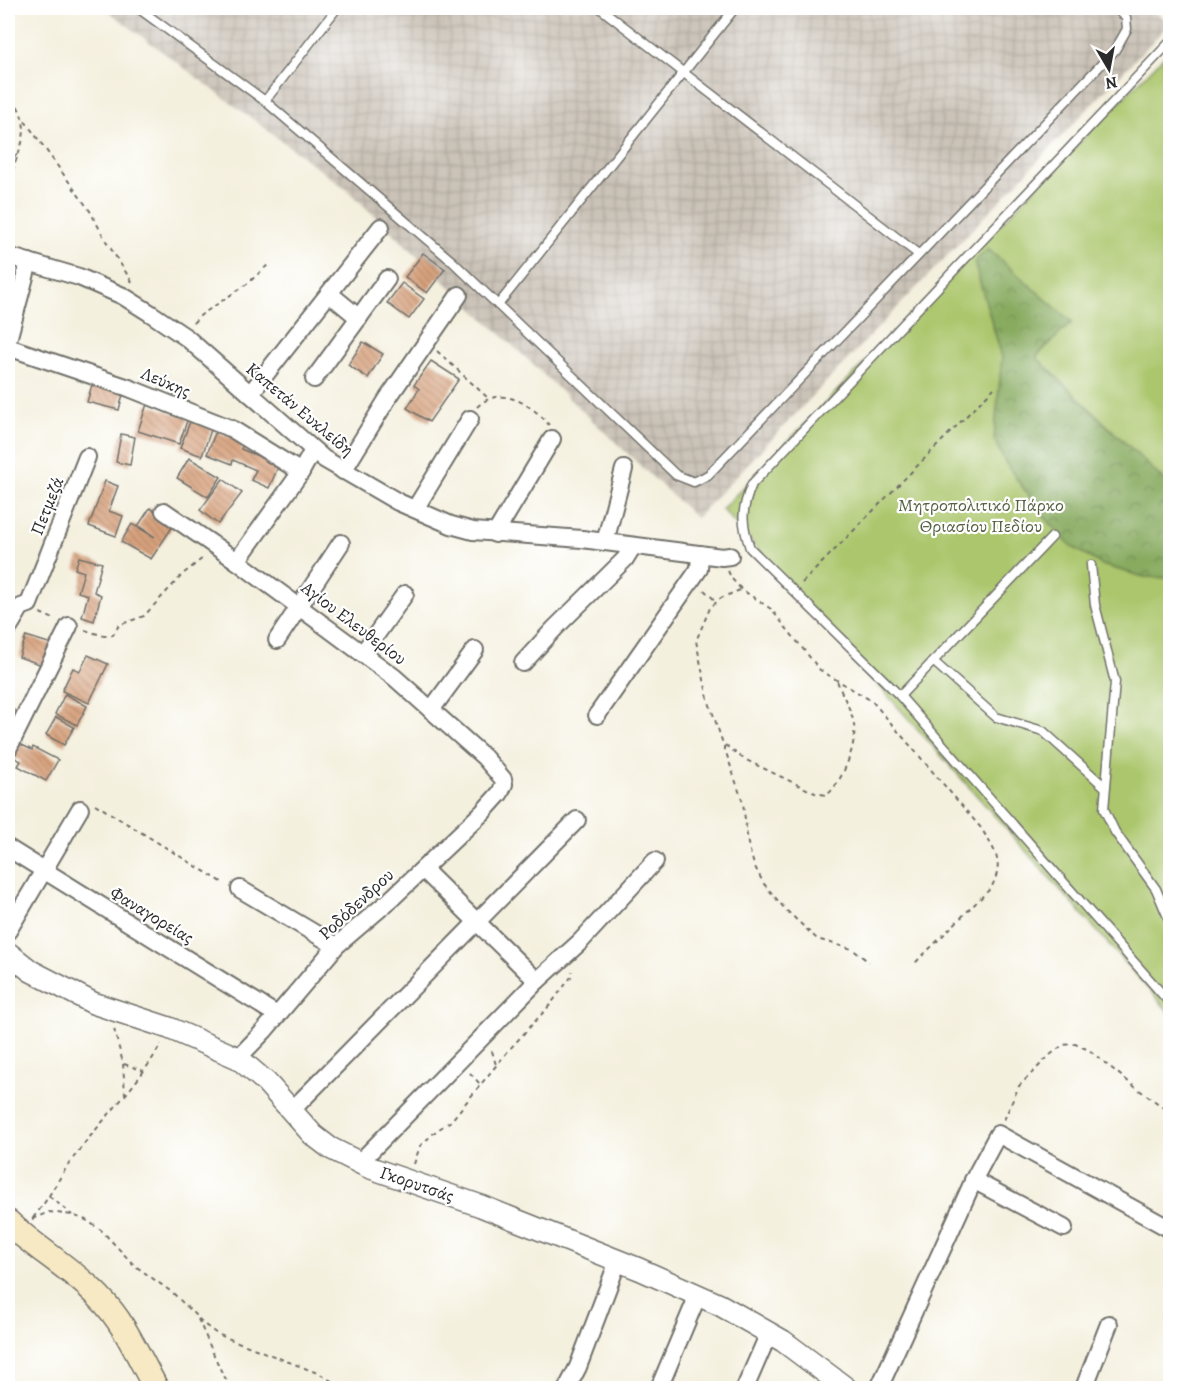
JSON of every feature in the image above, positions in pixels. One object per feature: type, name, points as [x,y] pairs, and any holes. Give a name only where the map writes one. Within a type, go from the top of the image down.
[{"type":"main road","points":[[8,1222],[99,1297],[126,1334],[156,1389]]},
{"type":"street","points":[[250,394],[381,227]]},
{"type":"street","name":"Καπετάν Ευκλείδη","points":[[8,256],[79,277],[132,302],[182,334],[313,450],[343,471],[374,490],[452,525],[495,534],[605,542],[726,556]]},
{"type":"street","points":[[8,340],[29,262]]},
{"type":"street","points":[[314,379],[387,279]]},
{"type":"street","points":[[330,294],[359,318]]},
{"type":"street","points":[[343,471],[388,399],[459,295]]},
{"type":"street","name":"Λεύκης","points":[[8,347],[129,388],[232,429],[301,472]]},
{"type":"street","points":[[415,509],[470,419]]},
{"type":"street","points":[[495,534],[552,439]]},
{"type":"street","points":[[237,561],[301,472],[313,450]]},
{"type":"street","name":"Πετμεζά","points":[[8,629],[15,614],[21,607],[29,604],[87,457]]},
{"type":"street","points":[[605,542],[624,469]]},
{"type":"street","name":"Αγίου Ελευθερίου","points":[[164,512],[237,561],[363,653],[484,757],[503,779],[504,784]]},
{"type":"street","points":[[277,640],[341,543]]},
{"type":"street","points":[[523,663],[625,559],[633,546]]},
{"type":"street","points":[[597,715],[699,569],[700,554]]},
{"type":"street","points":[[363,653],[405,594]]},
{"type":"street","points":[[8,749],[69,626]]},
{"type":"street","points":[[431,710],[475,650]]},
{"type":"street","name":"Ροδόδενδρου","points":[[238,1058],[336,946],[483,812],[500,793],[504,784]]},
{"type":"street","points":[[8,931],[80,809]]},
{"type":"street","points":[[291,1111],[577,820]]},
{"type":"street","name":"Φαναγορείας","points":[[8,848],[277,1015]]},
{"type":"street","points":[[359,1163],[537,981],[580,942],[655,861]]},
{"type":"street","points":[[423,869],[537,981]]},
{"type":"street","points":[[240,889],[336,946]]},
{"type":"street","name":"Γκορυτσάς","points":[[8,953],[31,971],[62,988],[114,1011],[169,1028],[238,1058],[266,1082],[313,1135],[330,1148],[359,1163],[481,1206],[720,1305],[769,1333],[841,1387]]},
{"type":"street","points":[[879,1389],[973,1180],[998,1134],[1170,1229]]},
{"type":"street","points":[[973,1180],[1064,1228]]},
{"type":"street","points":[[567,1389],[578,1367],[618,1261]]},
{"type":"street","points":[[659,1389],[698,1295]]},
{"type":"street","points":[[1084,1389],[1109,1324]]},
{"type":"street","points":[[745,1389],[769,1333]]},
{"type":"lane","points":[[138,8],[265,101],[453,262],[676,475],[693,482],[708,475],[1115,50],[1127,29],[1126,16],[1115,8]]},
{"type":"lane","points":[[265,101],[337,8]]},
{"type":"lane","points":[[600,8],[918,254]]},
{"type":"lane","points":[[498,305],[735,8]]},
{"type":"lane","points":[[1170,42],[752,484],[744,502],[742,518],[750,548],[900,696],[1170,1003]]},
{"type":"lane","points":[[900,696],[1052,537]]},
{"type":"lane","points":[[1091,565],[1095,605],[1115,682],[1104,809],[1115,832],[1156,889],[1170,922]]},
{"type":"lane","points":[[933,661],[996,717],[1043,731],[1105,788]]},
{"type":"path","points":[[8,91],[16,102],[24,121],[90,210],[132,283]]},
{"type":"path","points":[[8,193],[25,136],[24,121]]},
{"type":"path","points":[[8,164],[19,153]]},
{"type":"path","points":[[182,334],[201,315],[247,284],[269,264]]},
{"type":"path","points":[[426,342],[488,398]]},
{"type":"path","points":[[794,591],[994,388]]},
{"type":"path","points":[[470,419],[479,405],[488,398],[501,397],[518,400],[541,415],[549,425],[552,439]]},
{"type":"path","points":[[26,605],[42,615],[69,626],[104,636],[113,634],[119,625],[144,616],[183,574],[217,547]]},
{"type":"path","points":[[726,556],[732,579],[741,589],[771,609],[820,670],[872,701],[981,828],[994,849],[999,864],[997,877],[991,888],[915,963]]},
{"type":"path","points":[[741,589],[721,598],[710,608],[696,641],[708,699],[743,803],[748,844],[754,865],[764,884],[785,909],[817,939],[852,949],[869,962]]},
{"type":"path","points":[[723,743],[744,759],[815,793],[827,795],[836,788],[853,747],[854,725],[837,680]]},
{"type":"path","points":[[80,809],[87,802],[92,802],[220,882],[240,889]]},
{"type":"path","points":[[410,1181],[414,1160],[420,1146],[451,1121],[571,977],[580,942]]},
{"type":"path","points":[[114,1011],[117,1044],[123,1063],[125,1094]]},
{"type":"path","points":[[169,1028],[144,1071],[73,1158],[31,1220],[49,1212],[72,1215],[86,1220],[101,1230],[134,1265],[173,1293],[217,1334],[320,1374],[343,1389]]},
{"type":"path","points":[[998,1134],[1019,1086],[1063,1045],[1075,1044],[1089,1050],[1170,1112]]},
{"type":"path","points":[[8,1062],[11,1070],[8,1083]]},
{"type":"path","points":[[123,1063],[144,1071]]},
{"type":"path","points":[[49,1196],[72,1215]]},
{"type":"path","points":[[197,1317],[222,1373],[232,1389]]},
{"type":"shaded area","points":[[104,8],[1149,8],[1170,23],[696,518],[346,189]]},
{"type":"green space","name":"Μητροπολιτικό Πάρκο Θριασίου Πεδίου","points":[[1170,50],[1170,1013],[722,509]]},
{"type":"green space","points":[[988,249],[1072,322],[1036,357],[1170,486],[1170,578],[1144,577],[1102,565],[1071,546],[1040,512],[1005,462],[994,439],[1002,357],[974,262]]},
{"type":"building","points":[[423,253],[445,269],[427,293],[405,277]]},
{"type":"building","points":[[402,283],[424,299],[409,319],[387,303]]},
{"type":"building","points":[[363,342],[383,354],[368,378],[348,365]]},
{"type":"building","points":[[431,361],[459,379],[429,422],[407,408],[419,389],[414,385]]},
{"type":"building","points":[[94,378],[125,386],[119,410],[87,402]]},
{"type":"building","points":[[147,404],[188,418],[179,444],[138,431]]},
{"type":"building","points":[[191,419],[212,427],[202,456],[180,448]]},
{"type":"building","points":[[216,431],[244,442],[241,449],[279,465],[269,488],[251,480],[256,470],[233,460],[232,464],[207,454]]},
{"type":"building","points":[[121,434],[135,437],[130,465],[116,462]]},
{"type":"building","points":[[189,458],[221,477],[208,497],[177,478]]},
{"type":"building","points":[[223,479],[242,493],[218,524],[200,510]]},
{"type":"building","points":[[105,481],[118,486],[109,511],[123,516],[116,536],[89,526]]},
{"type":"building","points":[[150,508],[175,523],[151,559],[121,542],[132,524],[155,537],[138,526]]},
{"type":"building","points":[[79,557],[102,563],[94,592],[101,595],[94,621],[82,617],[88,595],[78,592],[84,572],[75,569]]},
{"type":"building","points":[[26,636],[55,645],[48,667],[19,657]]},
{"type":"building","points":[[88,655],[108,664],[89,703],[62,691],[73,668],[80,671]]},
{"type":"building","points":[[65,694],[87,706],[77,725],[55,714]]},
{"type":"building","points":[[8,707],[24,716],[8,746]]},
{"type":"building","points":[[56,717],[74,727],[64,745],[46,735]]},
{"type":"building","points":[[20,744],[32,750],[33,747],[58,760],[46,781],[18,766],[21,761],[13,757]]}]
